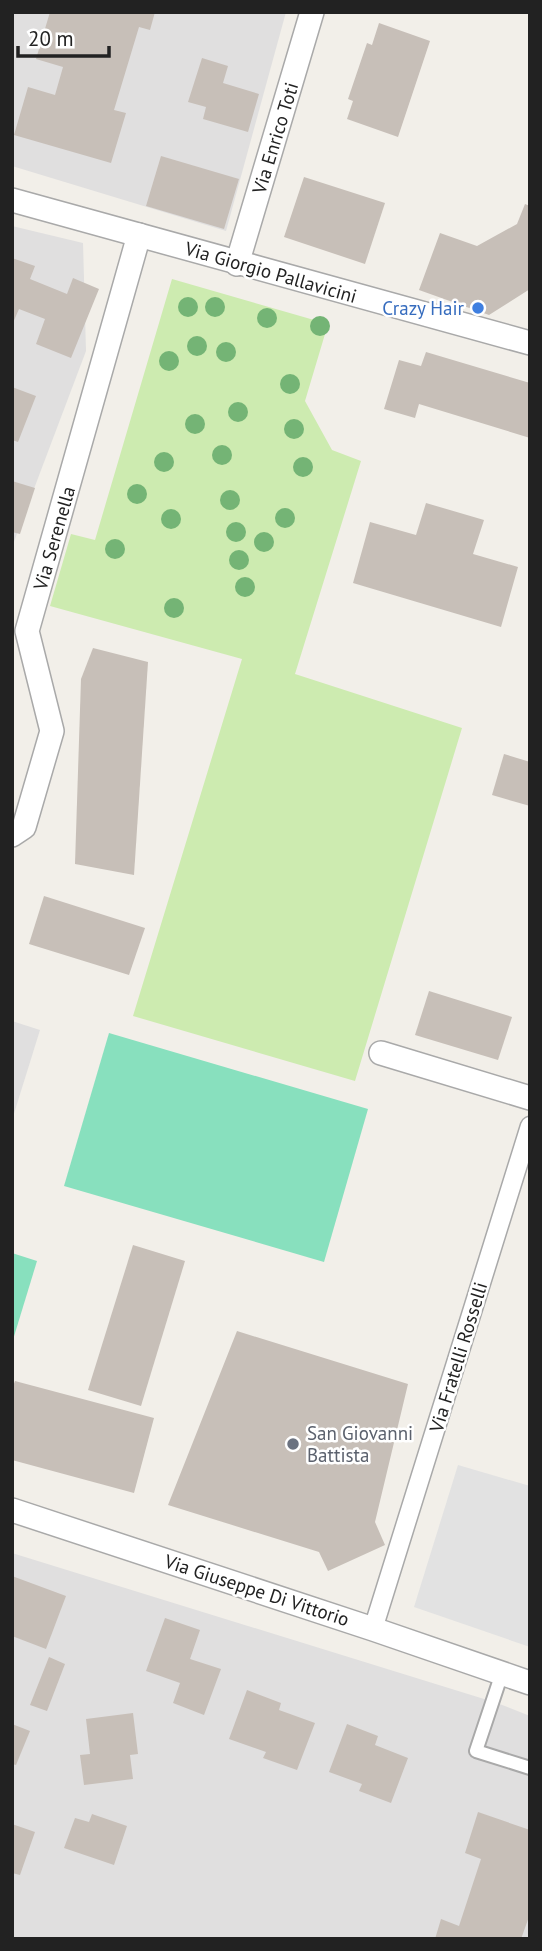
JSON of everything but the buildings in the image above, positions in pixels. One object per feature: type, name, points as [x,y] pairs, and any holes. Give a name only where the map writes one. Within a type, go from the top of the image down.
[{"type":"street","name":"Via Enrico Toti","points":[[237,264],[312,12]]},
{"type":"street","name":"Via Giorgio Pallavicini","points":[[12,200],[530,343]]},
{"type":"street","name":"Via Serenella","points":[[12,835],[24,827],[52,731],[27,631],[139,235]]},
{"type":"street","points":[[381,1053],[530,1098]]},
{"type":"street","name":"Via Fratelli Rosselli","points":[[373,1629],[530,1126]]},
{"type":"street","name":"Via Giuseppe Di Vittorio","points":[[12,1510],[373,1629],[530,1684]]},
{"type":"lane","points":[[502,1673],[477,1751],[530,1768]]},
{"type":"shaded area","points":[[12,12],[286,12],[226,231],[12,166]]},
{"type":"shaded area","points":[[12,226],[83,243],[86,351],[12,547]]},
{"type":"shaded area","points":[[12,1021],[40,1030],[12,1120]]},
{"type":"shaded area","points":[[458,1465],[530,1486],[530,1647],[414,1607]]},
{"type":"shaded area","points":[[12,1553],[497,1703],[530,1716],[530,1939],[12,1939]]},
{"type":"green space","points":[[172,279],[328,324],[305,401],[332,450],[361,461],[295,674],[462,728],[355,1081],[133,1016],[242,659],[50,606],[71,534],[95,540]]},
{"type":"green space","points":[[109,1033],[368,1109],[324,1262],[64,1186]]},
{"type":"green space","points":[[12,1253],[37,1261],[12,1343]]},
{"type":"place","name":"Crazy Hair","points":[[478,308]]},
{"type":"place","name":"San Giovanni Battista","points":[[293,1444]]}]
